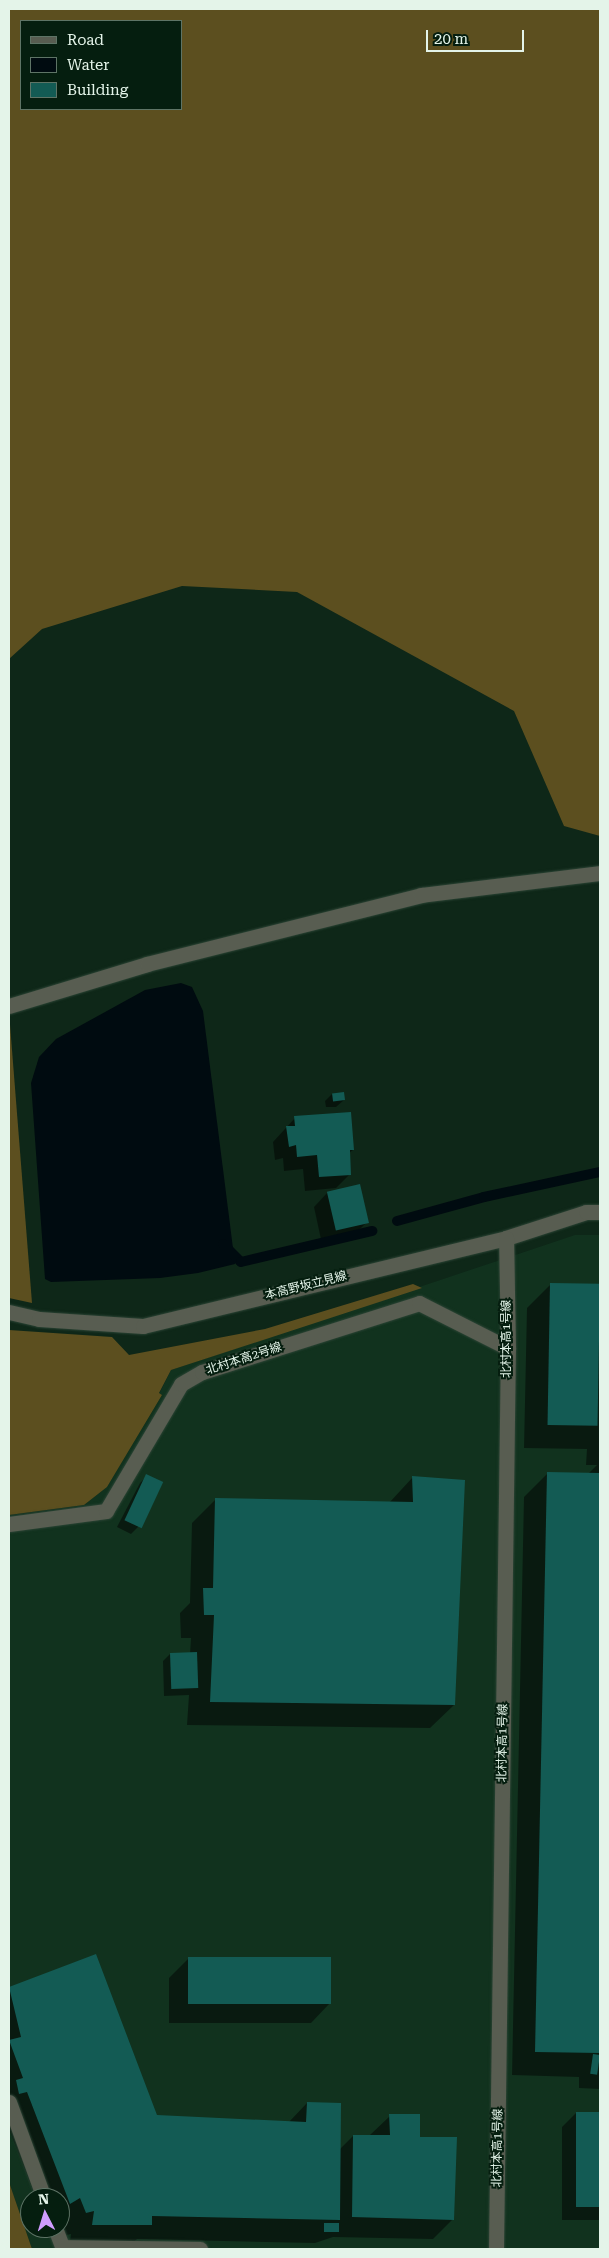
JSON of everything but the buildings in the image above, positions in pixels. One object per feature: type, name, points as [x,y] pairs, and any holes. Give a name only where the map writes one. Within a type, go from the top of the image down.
[{"type":"street","points":[[9,1006],[147,964],[421,896],[600,873]]},
{"type":"street","name":"本高野坂立見線","points":[[9,1312],[39,1319],[143,1326],[506,1238],[586,1212],[600,1212]]},
{"type":"street","name":"北村本高1号線","points":[[496,2249],[508,1348],[506,1238]]},
{"type":"street","name":"北村本高2号線","points":[[9,1524],[106,1511],[181,1384],[202,1372],[419,1303],[508,1348]]},
{"type":"street","points":[[9,2102],[40,2188]]},
{"type":"street","points":[[62,2248],[200,2249]]},
{"type":"shaded area","points":[[9,9],[600,9],[600,836],[564,826],[514,711],[297,592],[182,586],[42,629],[9,659]]},
{"type":"shaded area","points":[[9,1012],[32,1303],[9,1298]]},
{"type":"shaded area","points":[[575,1235],[600,1235],[600,2249],[32,2249],[28,2238],[70,2238],[70,2188],[20,2188],[20,2214],[9,2182],[9,1515],[84,1505],[107,1487],[162,1395],[159,1394],[171,1370]]},
{"type":"shaded area","points":[[413,1284],[422,1288],[171,1370],[159,1393],[162,1395],[107,1487],[84,1505],[9,1515],[9,1330],[112,1337],[129,1355],[265,1329]]},
{"type":"shaded area","points":[[9,2182],[20,2214],[20,2238],[28,2238],[32,2249],[9,2249]]},
{"type":"water","points":[[181,983],[192,987],[203,1011],[235,1264],[198,1273],[160,1278],[51,1282],[45,1279],[31,1083],[39,1057],[56,1039],[145,990]]},
{"type":"waterway","points":[[397,1221],[484,1197],[600,1172]]},
{"type":"waterway","points":[[223,1244],[241,1262],[372,1231]]}]
